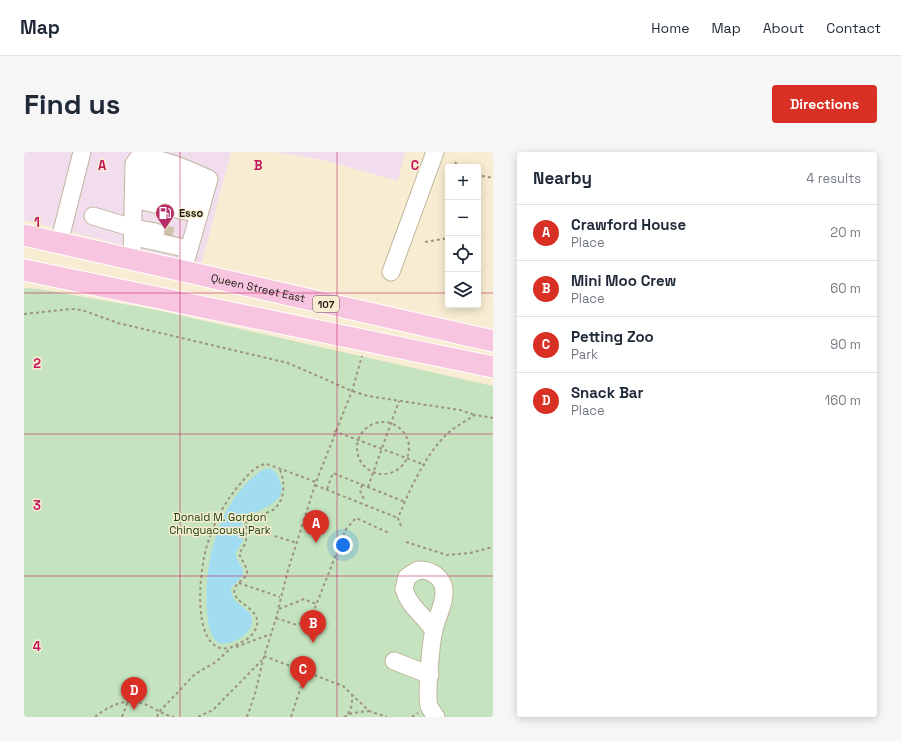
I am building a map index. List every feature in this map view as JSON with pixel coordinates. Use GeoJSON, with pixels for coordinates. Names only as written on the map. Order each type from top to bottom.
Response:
{"type":"FeatureCollection","features":[{"type":"Feature","properties":{"kind":"main road","name":"Queen Street East"},"geometry":{"type":"LineString","coordinates":[[24,235],[493,341]]}},
{"type":"Feature","properties":{"kind":"main road"},"geometry":{"type":"LineString","coordinates":[[24,270],[493,368]]}},
{"type":"Feature","properties":{"kind":"street"},"geometry":{"type":"LineString","coordinates":[[59,243],[82,152]]}},
{"type":"Feature","properties":{"kind":"street"},"geometry":{"type":"LineString","coordinates":[[391,272],[435,152]]}},
{"type":"Feature","properties":{"kind":"street"},"geometry":{"type":"LineString","coordinates":[[132,260],[133,232],[164,206],[209,179],[172,165],[139,156],[134,164],[164,206],[191,244],[185,272]]}},
{"type":"Feature","properties":{"kind":"street"},"geometry":{"type":"LineString","coordinates":[[164,206],[172,165]]}},
{"type":"Feature","properties":{"kind":"street"},"geometry":{"type":"LineString","coordinates":[[93,216],[133,232],[191,244]]}},
{"type":"Feature","properties":{"kind":"street"},"geometry":{"type":"LineString","coordinates":[[133,232],[156,232]]}},
{"type":"Feature","properties":{"kind":"street"},"geometry":{"type":"LineString","coordinates":[[173,236],[191,244]]}},
{"type":"Feature","properties":{"kind":"street"},"geometry":{"type":"LineString","coordinates":[[434,631],[429,706],[436,717]]}},
{"type":"Feature","properties":{"kind":"street"},"geometry":{"type":"LineString","coordinates":[[394,661],[430,675]]}},
{"type":"Feature","properties":{"kind":"path"},"geometry":{"type":"LineString","coordinates":[[481,178],[483,176],[493,178]]}},
{"type":"Feature","properties":{"kind":"path"},"geometry":{"type":"LineString","coordinates":[[425,242],[445,239]]}},
{"type":"Feature","properties":{"kind":"path"},"geometry":{"type":"LineString","coordinates":[[24,314],[71,309],[82,310],[118,323],[288,363],[352,391],[386,400],[460,410],[475,415],[493,418]]}},
{"type":"Feature","properties":{"kind":"path"},"geometry":{"type":"LineString","coordinates":[[247,717],[279,609],[280,598],[315,485],[334,431],[352,391],[363,353]]}},
{"type":"Feature","properties":{"kind":"path"},"geometry":{"type":"LineString","coordinates":[[368,487],[399,401]]}},
{"type":"Feature","properties":{"kind":"path"},"geometry":{"type":"LineString","coordinates":[[401,526],[398,518],[405,502],[436,447],[448,433],[475,415]]}},
{"type":"Feature","properties":{"kind":"path"},"geometry":{"type":"LineString","coordinates":[[382,422],[391,424],[401,429],[408,437],[409,448],[407,458],[402,467],[394,472],[384,475],[373,473],[365,468],[358,460],[356,449],[358,439],[364,431],[373,424],[382,422]]}},
{"type":"Feature","properties":{"kind":"path"},"geometry":{"type":"LineString","coordinates":[[334,431],[425,465]]}},
{"type":"Feature","properties":{"kind":"path"},"geometry":{"type":"LineString","coordinates":[[271,634],[232,648],[223,649],[216,647],[209,642],[200,592],[206,549],[216,519],[233,492],[245,478],[260,466],[264,464],[275,466],[280,470],[316,482]]}},
{"type":"Feature","properties":{"kind":"path"},"geometry":{"type":"LineString","coordinates":[[157,717],[159,712],[195,674],[216,662],[255,631],[257,624],[251,608],[236,598],[234,593],[235,587],[247,574],[239,554],[246,542],[246,527],[248,519],[270,512],[281,501],[284,483],[280,470]]}},
{"type":"Feature","properties":{"kind":"path"},"geometry":{"type":"LineString","coordinates":[[327,489],[333,473],[405,502]]}},
{"type":"Feature","properties":{"kind":"path"},"geometry":{"type":"LineString","coordinates":[[315,485],[398,518]]}},
{"type":"Feature","properties":{"kind":"path"},"geometry":{"type":"LineString","coordinates":[[362,485],[360,491],[364,500]]}},
{"type":"Feature","properties":{"kind":"path"},"geometry":{"type":"LineString","coordinates":[[276,618],[297,625],[311,618],[346,529],[353,520],[356,518],[390,533]]}},
{"type":"Feature","properties":{"kind":"path"},"geometry":{"type":"LineString","coordinates":[[246,527],[297,543]]}},
{"type":"Feature","properties":{"kind":"path"},"geometry":{"type":"LineString","coordinates":[[406,542],[447,555],[470,553],[493,547]]}},
{"type":"Feature","properties":{"kind":"path"},"geometry":{"type":"LineString","coordinates":[[239,583],[280,598]]}},
{"type":"Feature","properties":{"kind":"path"},"geometry":{"type":"LineString","coordinates":[[279,609],[304,599],[316,604]]}},
{"type":"Feature","properties":{"kind":"path"},"geometry":{"type":"LineString","coordinates":[[264,656],[343,686],[369,711],[387,717]]}},
{"type":"Feature","properties":{"kind":"path"},"geometry":{"type":"LineString","coordinates":[[198,717],[213,710],[263,660]]}},
{"type":"Feature","properties":{"kind":"path"},"geometry":{"type":"LineString","coordinates":[[291,717],[306,671]]}},
{"type":"Feature","properties":{"kind":"path"},"geometry":{"type":"LineString","coordinates":[[348,715],[352,705],[352,695]]}},
{"type":"Feature","properties":{"kind":"path"},"geometry":{"type":"LineString","coordinates":[[122,717],[128,701]]}},
{"type":"Feature","properties":{"kind":"path"},"geometry":{"type":"LineString","coordinates":[[95,717],[109,706],[128,701],[141,703],[159,712],[174,717]]}},
{"type":"Feature","properties":{"kind":"path"},"geometry":{"type":"LineString","coordinates":[[344,717],[369,711]]}},
{"type":"Feature","properties":{"kind":"path"},"geometry":{"type":"LineString","coordinates":[[159,712],[161,717]]}},
{"type":"Feature","properties":{"kind":"shaded area"},"geometry":{"type":"Polygon","coordinates":[[[24,152],[231,152],[201,265],[24,220],[24,152]]]}},
{"type":"Feature","properties":{"kind":"shaded area"},"geometry":{"type":"Polygon","coordinates":[[[273,152],[405,152],[398,181],[323,160],[273,152]]]}},
{"type":"Feature","properties":{"kind":"green space","name":"Donald M. Gordon Chinguacousy Park"},"geometry":{"type":"Polygon","coordinates":[[[24,288],[39,289],[157,310],[493,386],[493,717],[24,717],[24,288]]]}},
{"type":"Feature","properties":{"kind":"water"},"geometry":{"type":"Polygon","coordinates":[[[264,469],[271,469],[276,473],[281,486],[281,494],[270,505],[253,513],[241,523],[243,538],[242,543],[236,552],[236,557],[243,570],[243,575],[231,588],[235,600],[251,615],[251,627],[248,632],[237,640],[218,643],[211,633],[207,612],[206,593],[211,552],[225,514],[248,481],[264,469]]]}},
{"type":"Feature","properties":{"kind":"tunnel"},"geometry":{"type":"LineString","coordinates":[[156,232],[173,236]]}},
{"type":"Feature","properties":{"kind":"place","name":"Esso"},"geometry":{"type":"Point","coordinates":[165,230]}},
{"type":"Feature","properties":{"kind":"place","name":"Crawford House"},"geometry":{"type":"Point","coordinates":[316,543]}},
{"type":"Feature","properties":{"kind":"place","name":"Mini Moo Crew"},"geometry":{"type":"Point","coordinates":[313,643]}},
{"type":"Feature","properties":{"kind":"place","name":"Petting Zoo"},"geometry":{"type":"Point","coordinates":[303,689]}},
{"type":"Feature","properties":{"kind":"place","name":"Snack Bar"},"geometry":{"type":"Point","coordinates":[134,710]}}]}
